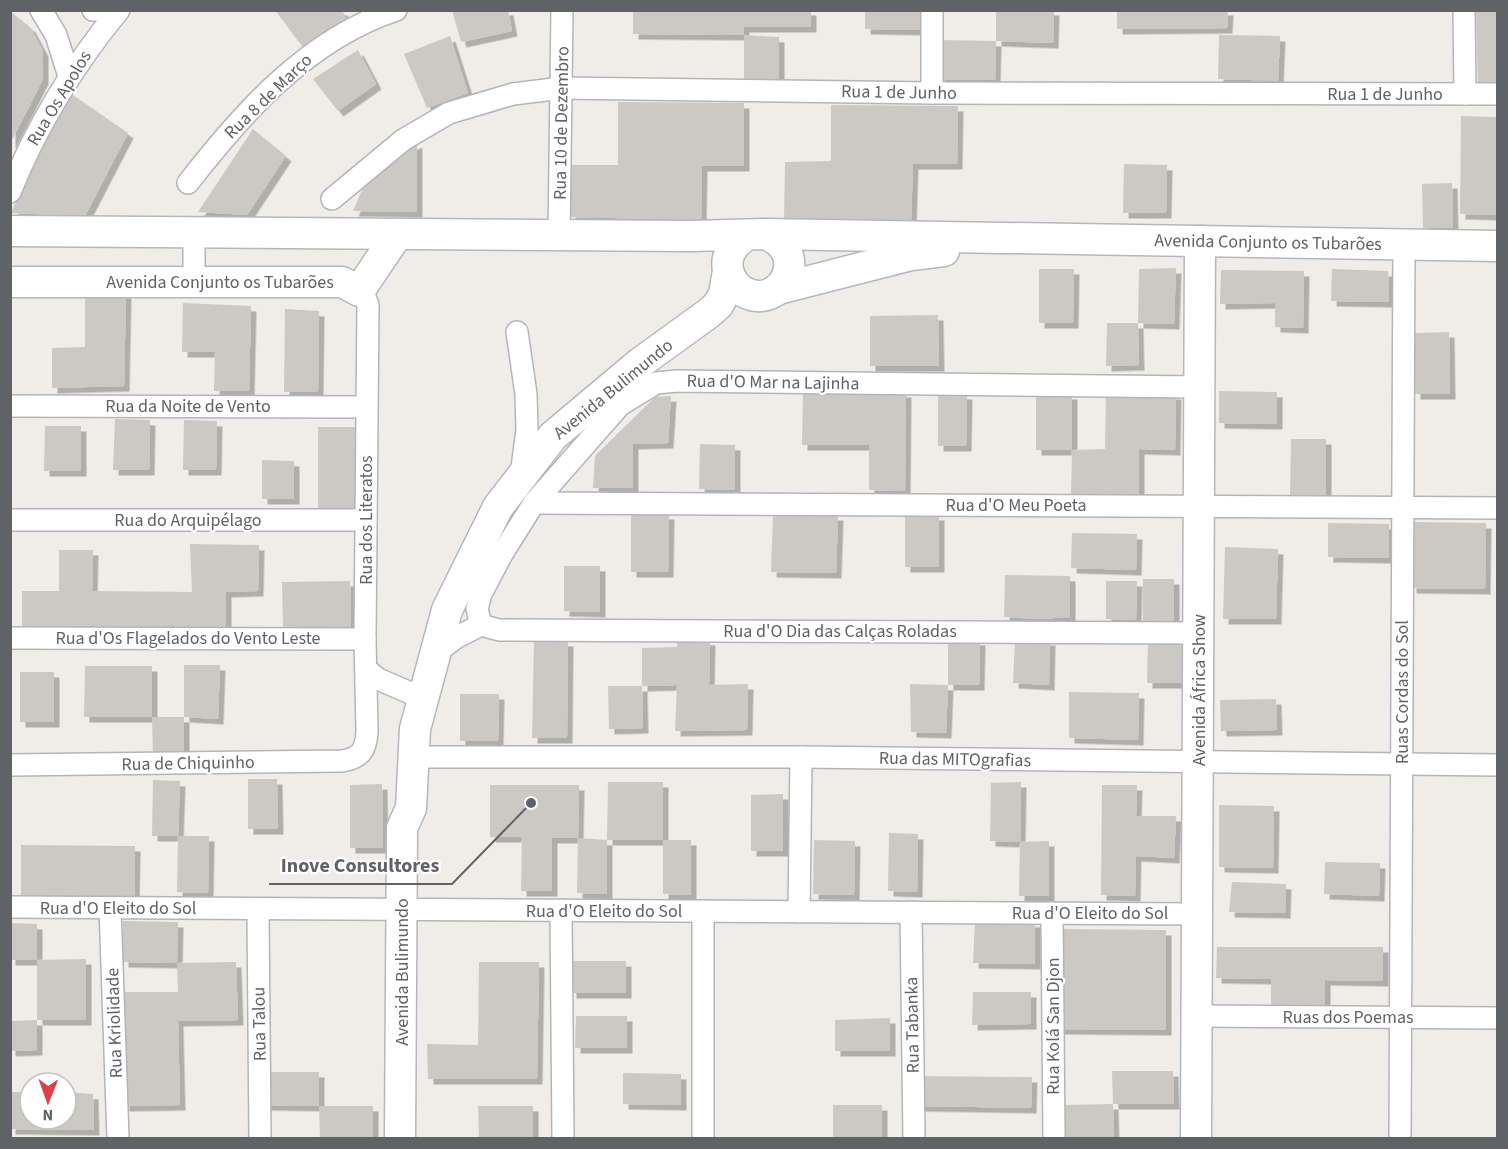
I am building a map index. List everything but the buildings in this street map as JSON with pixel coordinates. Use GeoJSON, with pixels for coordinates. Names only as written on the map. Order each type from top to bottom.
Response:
{"type":"FeatureCollection","features":[{"type":"Feature","properties":{"kind":"street"},"geometry":{"type":"LineString","coordinates":[[40,10],[46,16],[56,35],[69,76]]}},
{"type":"Feature","properties":{"kind":"street"},"geometry":{"type":"LineString","coordinates":[[93,10],[108,10]]}},
{"type":"Feature","properties":{"kind":"street","name":"Rua Os Apolos"},"geometry":{"type":"LineString","coordinates":[[10,192],[42,122],[69,76],[119,10]]}},
{"type":"Feature","properties":{"kind":"street","name":"Rua 8 de Março"},"geometry":{"type":"LineString","coordinates":[[188,183],[227,135],[314,51],[396,10]]}},
{"type":"Feature","properties":{"kind":"street","name":"Rua 10 de Dezembro"},"geometry":{"type":"LineString","coordinates":[[559,236],[562,10]]}},
{"type":"Feature","properties":{"kind":"street"},"geometry":{"type":"LineString","coordinates":[[932,10],[932,93]]}},
{"type":"Feature","properties":{"kind":"street"},"geometry":{"type":"LineString","coordinates":[[1464,10],[1465,94]]}},
{"type":"Feature","properties":{"kind":"street","name":"Rua 1 de Junho"},"geometry":{"type":"LineString","coordinates":[[332,199],[403,140],[449,114],[513,94],[562,88],[932,93],[1497,94]]}},
{"type":"Feature","properties":{"kind":"street"},"geometry":{"type":"LineString","coordinates":[[10,231],[1039,238]]}},
{"type":"Feature","properties":{"kind":"street"},"geometry":{"type":"LineString","coordinates":[[194,233],[194,282]]}},
{"type":"Feature","properties":{"kind":"street","name":"Avenida Conjunto os Tubarões"},"geometry":{"type":"LineString","coordinates":[[10,282],[342,282],[359,291],[397,235]]}},
{"type":"Feature","properties":{"kind":"street"},"geometry":{"type":"LineString","coordinates":[[692,236],[712,245],[727,266],[732,281],[748,294],[768,292],[785,281],[789,272],[788,252],[775,237],[755,235],[736,242],[730,250],[727,266],[724,294],[709,313]]}},
{"type":"Feature","properties":{"kind":"street"},"geometry":{"type":"LineString","coordinates":[[709,313],[768,292],[911,255],[1039,238]]}},
{"type":"Feature","properties":{"kind":"street","name":"Avenida Conjunto os Tubarões"},"geometry":{"type":"LineString","coordinates":[[1039,238],[1497,246]]}},
{"type":"Feature","properties":{"kind":"street","name":"Avenida África Show"},"geometry":{"type":"LineString","coordinates":[[1196,1138],[1200,241]]}},
{"type":"Feature","properties":{"kind":"street","name":"Ruas Cordas do Sol"},"geometry":{"type":"LineString","coordinates":[[1400,1138],[1404,245]]}},
{"type":"Feature","properties":{"kind":"street","name":"Rua dos Literatos"},"geometry":{"type":"LineString","coordinates":[[359,291],[365,297],[368,305],[366,743],[363,753]]}},
{"type":"Feature","properties":{"kind":"street","name":"Avenida Bulimundo"},"geometry":{"type":"LineString","coordinates":[[400,1138],[410,909],[418,827],[411,808],[415,729],[447,610],[498,507],[553,436],[640,363],[709,313]]}},
{"type":"Feature","properties":{"kind":"street"},"geometry":{"type":"LineString","coordinates":[[517,332],[526,394],[527,430],[521,475]]}},
{"type":"Feature","properties":{"kind":"street","name":"Rua d'O Mar na Lajinha"},"geometry":{"type":"LineString","coordinates":[[481,625],[477,609],[481,594],[502,554],[534,503],[620,405],[656,382],[1200,387]]}},
{"type":"Feature","properties":{"kind":"street","name":"Rua da Noite de Vento"},"geometry":{"type":"LineString","coordinates":[[10,406],[366,407]]}},
{"type":"Feature","properties":{"kind":"street","name":"Rua d'O Meu Poeta"},"geometry":{"type":"LineString","coordinates":[[534,503],[1497,508]]}},
{"type":"Feature","properties":{"kind":"street","name":"Rua do Arquipélago"},"geometry":{"type":"LineString","coordinates":[[10,520],[366,520]]}},
{"type":"Feature","properties":{"kind":"street"},"geometry":{"type":"LineString","coordinates":[[434,654],[457,637],[481,625]]}},
{"type":"Feature","properties":{"kind":"street","name":"Rua d'O Dia das Calças Roladas"},"geometry":{"type":"LineString","coordinates":[[481,625],[510,630],[1200,633]]}},
{"type":"Feature","properties":{"kind":"street","name":"Rua d'Os Flagelados do Vento Leste"},"geometry":{"type":"LineString","coordinates":[[10,638],[365,639]]}},
{"type":"Feature","properties":{"kind":"street"},"geometry":{"type":"LineString","coordinates":[[366,669],[378,680],[422,698]]}},
{"type":"Feature","properties":{"kind":"street","name":"Rua de Chiquinho"},"geometry":{"type":"LineString","coordinates":[[10,765],[342,761],[353,759],[363,753]]}},
{"type":"Feature","properties":{"kind":"street","name":"Rua das MITOgrafias"},"geometry":{"type":"LineString","coordinates":[[413,757],[801,757],[1497,765]]}},
{"type":"Feature","properties":{"kind":"street"},"geometry":{"type":"LineString","coordinates":[[799,912],[801,757]]}},
{"type":"Feature","properties":{"kind":"street","name":"Rua d'O Eleito do Sol"},"geometry":{"type":"LineString","coordinates":[[10,907],[1198,914]]}},
{"type":"Feature","properties":{"kind":"street","name":"Rua Kriolidade"},"geometry":{"type":"LineString","coordinates":[[110,908],[118,1138]]}},
{"type":"Feature","properties":{"kind":"street","name":"Rua Talou"},"geometry":{"type":"LineString","coordinates":[[258,909],[260,1138]]}},
{"type":"Feature","properties":{"kind":"street","name":"Avenida Bulimundo"},"geometry":{"type":"LineString","coordinates":[[410,909],[417,1138]]}},
{"type":"Feature","properties":{"kind":"street"},"geometry":{"type":"LineString","coordinates":[[561,910],[563,1138]]}},
{"type":"Feature","properties":{"kind":"street"},"geometry":{"type":"LineString","coordinates":[[703,911],[703,1138]]}},
{"type":"Feature","properties":{"kind":"street","name":"Rua Tabanka"},"geometry":{"type":"LineString","coordinates":[[911,912],[914,1138]]}},
{"type":"Feature","properties":{"kind":"street","name":"Rua Kolá San Djon"},"geometry":{"type":"LineString","coordinates":[[1052,913],[1054,1138]]}},
{"type":"Feature","properties":{"kind":"street","name":"Ruas dos Poemas"},"geometry":{"type":"LineString","coordinates":[[1198,1016],[1497,1018]]}},
{"type":"Feature","properties":{"kind":"place","name":"Inove Consultores"},"geometry":{"type":"Point","coordinates":[531,803]}}]}
